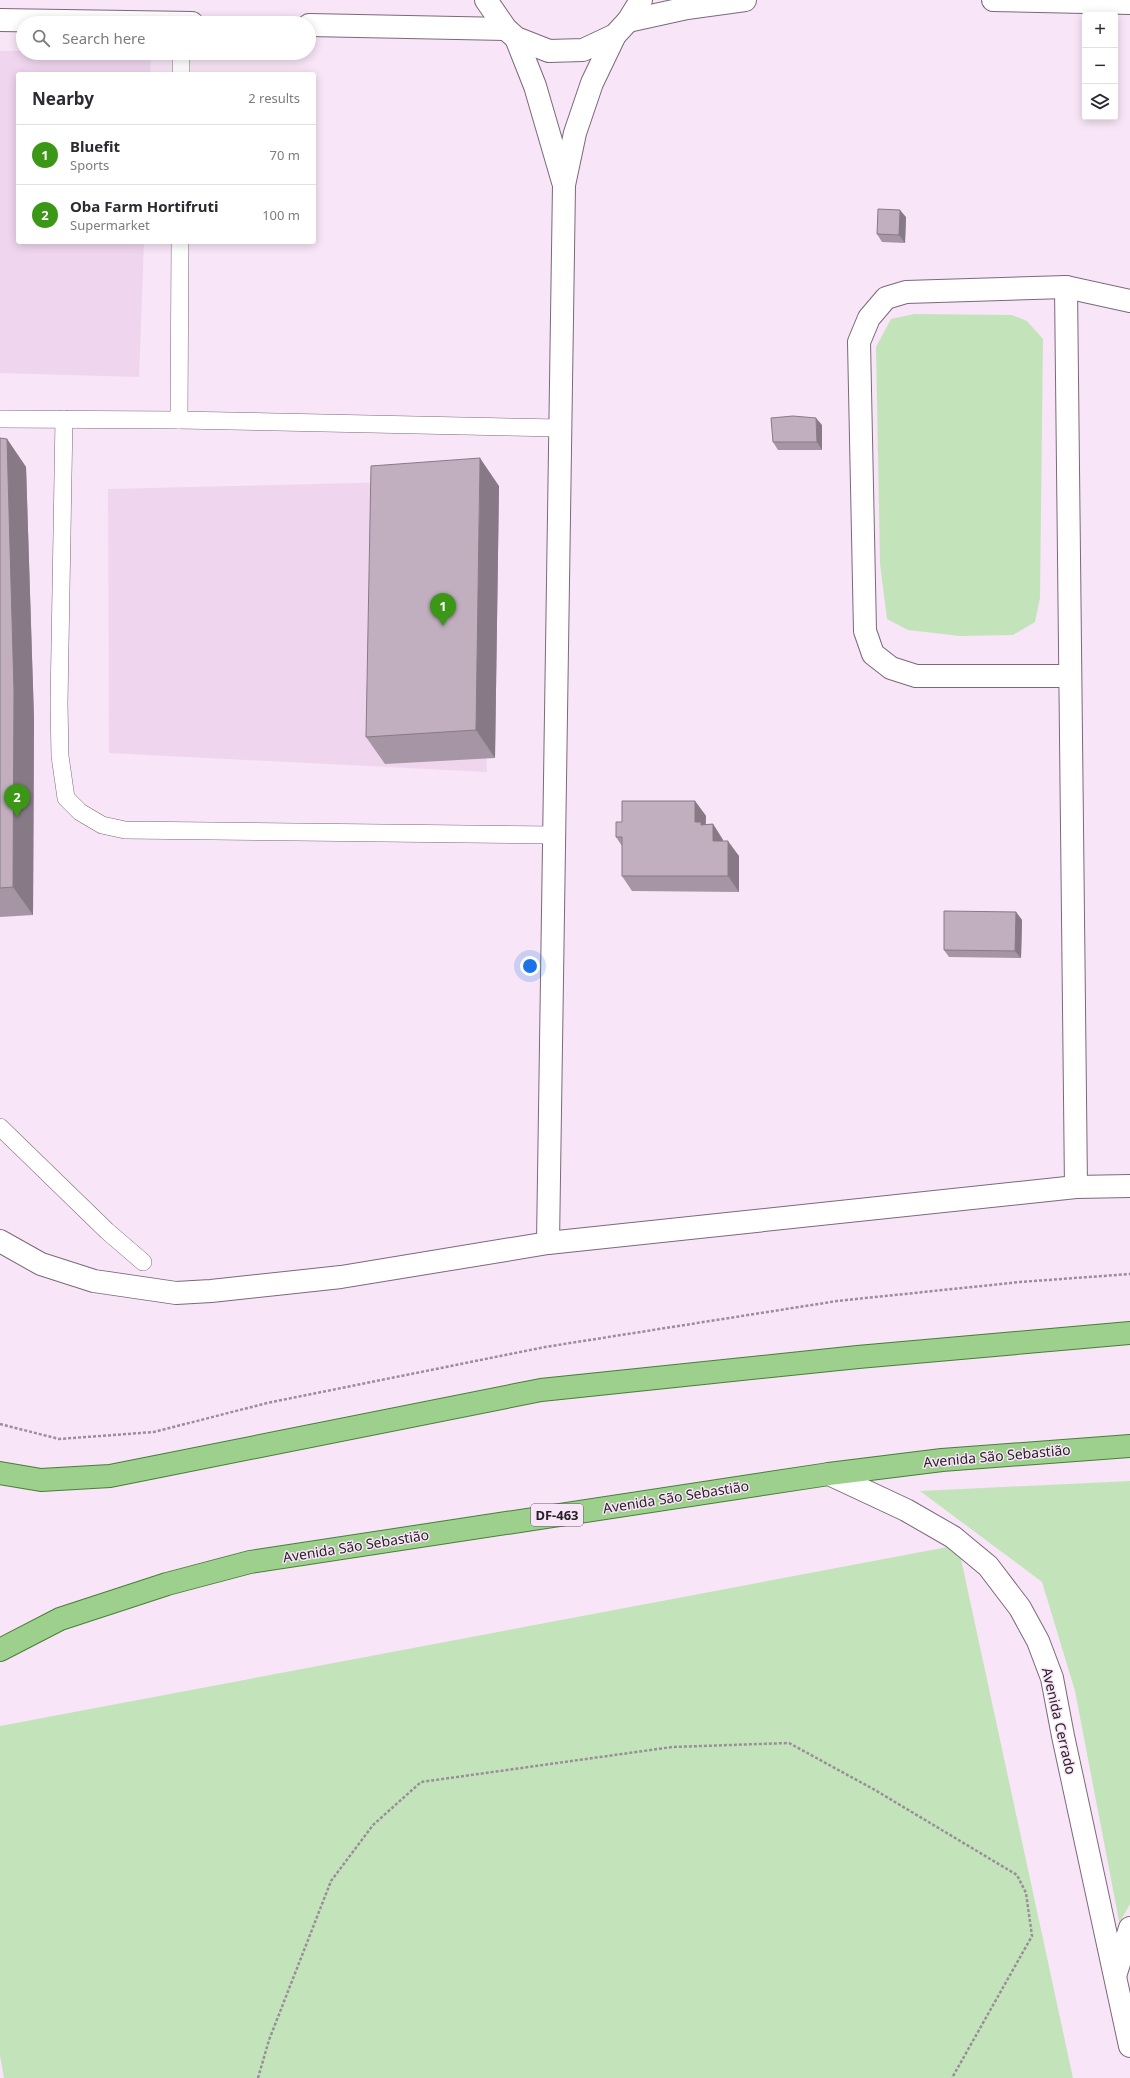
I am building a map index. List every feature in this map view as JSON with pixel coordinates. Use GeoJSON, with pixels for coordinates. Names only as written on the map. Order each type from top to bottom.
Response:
{"type":"FeatureCollection","features":[{"type":"Feature","properties":{"kind":"main road"},"geometry":{"type":"LineString","coordinates":[[0,1473],[41,1480],[110,1476],[541,1390],[858,1357],[1130,1333]]}},
{"type":"Feature","properties":{"kind":"main road","name":"Avenida São Sebastião"},"geometry":{"type":"LineString","coordinates":[[0,1650],[60,1619],[167,1584],[250,1562],[829,1474],[942,1460],[1130,1446]]}},
{"type":"Feature","properties":{"kind":"street"},"geometry":{"type":"LineString","coordinates":[[486,0],[511,34],[540,100],[564,185]]}},
{"type":"Feature","properties":{"kind":"street"},"geometry":{"type":"LineString","coordinates":[[548,1243],[564,185],[575,133],[592,83],[622,28],[641,0]]}},
{"type":"Feature","properties":{"kind":"street"},"geometry":{"type":"LineString","coordinates":[[316,25],[511,34],[549,51],[583,50],[622,28],[687,8],[745,0]]}},
{"type":"Feature","properties":{"kind":"street"},"geometry":{"type":"LineString","coordinates":[[992,0],[1130,3]]}},
{"type":"Feature","properties":{"kind":"street"},"geometry":{"type":"LineString","coordinates":[[0,20],[16,20]]}},
{"type":"Feature","properties":{"kind":"street"},"geometry":{"type":"LineString","coordinates":[[1069,676],[916,676],[891,668],[873,654],[864,631],[859,342],[869,318],[886,298],[906,292],[1066,287],[1130,301]]}},
{"type":"Feature","properties":{"kind":"street"},"geometry":{"type":"LineString","coordinates":[[1066,287],[1069,676],[1076,1187]]}},
{"type":"Feature","properties":{"kind":"street"},"geometry":{"type":"LineString","coordinates":[[0,1241],[42,1264],[94,1281],[176,1293],[240,1289],[341,1276],[548,1243],[1076,1187],[1130,1186]]}},
{"type":"Feature","properties":{"kind":"street","name":"Avenida Cerrado"},"geometry":{"type":"LineString","coordinates":[[829,1474],[906,1510],[953,1537],[988,1566],[1020,1608],[1038,1641],[1052,1678],[1063,1736],[1130,2046]]}},
{"type":"Feature","properties":{"kind":"street"},"geometry":{"type":"LineString","coordinates":[[1115,1978],[1130,1928]]}},
{"type":"Feature","properties":{"kind":"lane"},"geometry":{"type":"LineString","coordinates":[[181,60],[181,72]]}},
{"type":"Feature","properties":{"kind":"lane"},"geometry":{"type":"LineString","coordinates":[[179,420],[180,244]]}},
{"type":"Feature","properties":{"kind":"lane"},"geometry":{"type":"LineString","coordinates":[[0,419],[179,420],[560,428]]}},
{"type":"Feature","properties":{"kind":"lane"},"geometry":{"type":"LineString","coordinates":[[64,419],[59,703],[60,756],[66,798],[80,812],[102,825],[125,830],[554,835]]}},
{"type":"Feature","properties":{"kind":"lane"},"geometry":{"type":"LineString","coordinates":[[0,1127],[107,1231],[143,1262]]}},
{"type":"Feature","properties":{"kind":"path"},"geometry":{"type":"LineString","coordinates":[[0,1424],[59,1440],[154,1432],[267,1403],[545,1348],[837,1302],[1020,1282],[1130,1274]]}},
{"type":"Feature","properties":{"kind":"path"},"geometry":{"type":"LineString","coordinates":[[258,2078],[269,2040],[331,1881],[373,1825],[421,1782],[672,1747],[789,1743],[874,1790],[1017,1875],[1026,1893],[1032,1936],[952,2078]]}},
{"type":"Feature","properties":{"kind":"shaded area"},"geometry":{"type":"Polygon","coordinates":[[[0,51],[16,51],[16,60],[151,60],[150,72],[16,72],[16,244],[144,244],[139,377],[0,373],[0,51]]]}},
{"type":"Feature","properties":{"kind":"shaded area"},"geometry":{"type":"Polygon","coordinates":[[[480,480],[487,772],[109,753],[108,489],[480,480]]]}},
{"type":"Feature","properties":{"kind":"green space"},"geometry":{"type":"Polygon","coordinates":[[[914,314],[1012,315],[1027,321],[1043,339],[1040,598],[1035,622],[1013,635],[960,636],[908,630],[887,619],[880,564],[876,347],[891,319],[914,314]]]}},
{"type":"Feature","properties":{"kind":"green space"},"geometry":{"type":"Polygon","coordinates":[[[1130,1481],[1130,1904],[1122,1918],[1120,1926],[1075,1691],[1042,1582],[920,1491],[1130,1481]]]}},
{"type":"Feature","properties":{"kind":"green space"},"geometry":{"type":"Polygon","coordinates":[[[958,1545],[1073,2078],[4,2078],[0,2056],[0,1726],[958,1545]]]}},
{"type":"Feature","properties":{"kind":"building"},"geometry":{"type":"Polygon","coordinates":[[[878,209],[900,210],[899,235],[877,234],[878,209]]]}},
{"type":"Feature","properties":{"kind":"building"},"geometry":{"type":"Polygon","coordinates":[[[793,416],[816,418],[817,442],[773,442],[771,418],[793,416]]]}},
{"type":"Feature","properties":{"kind":"building"},"geometry":{"type":"Polygon","coordinates":[[[0,438],[7,439],[14,691],[13,887],[0,888],[0,438]]]}},
{"type":"Feature","properties":{"kind":"building"},"geometry":{"type":"Polygon","coordinates":[[[480,458],[476,730],[366,737],[371,466],[480,458]]]}},
{"type":"Feature","properties":{"kind":"building"},"geometry":{"type":"Polygon","coordinates":[[[622,801],[695,801],[695,822],[701,822],[701,825],[713,824],[713,841],[728,841],[728,876],[622,876],[622,837],[616,837],[616,822],[622,822],[622,801]]]}},
{"type":"Feature","properties":{"kind":"building"},"geometry":{"type":"Polygon","coordinates":[[[944,911],[1016,912],[1015,951],[944,950],[944,911]]]}},
{"type":"Feature","properties":{"kind":"place","name":"Bluefit"},"geometry":{"type":"Point","coordinates":[443,626]}},
{"type":"Feature","properties":{"kind":"place","name":"Oba Farm Hortifruti"},"geometry":{"type":"Point","coordinates":[17,817]}}]}
